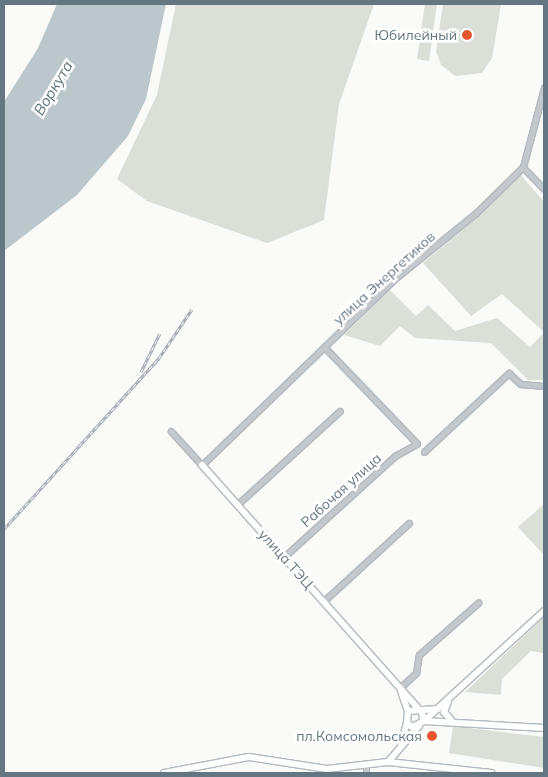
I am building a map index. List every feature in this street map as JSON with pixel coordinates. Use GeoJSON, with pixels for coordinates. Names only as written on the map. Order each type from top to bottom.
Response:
{"type":"FeatureCollection","features":[{"type":"Feature","properties":{"kind":"street"},"geometry":{"type":"LineString","coordinates":[[544,88],[523,167],[544,189]]}},
{"type":"Feature","properties":{"kind":"street","name":"улица Энергетиков"},"geometry":{"type":"LineString","coordinates":[[202,465],[398,277],[476,213],[523,167]]}},
{"type":"Feature","properties":{"kind":"street","name":"Рабочая улица"},"geometry":{"type":"LineString","coordinates":[[284,557],[395,456],[417,444],[325,348]]}},
{"type":"Feature","properties":{"kind":"street"},"geometry":{"type":"LineString","coordinates":[[424,452],[509,373],[521,384],[544,386]]}},
{"type":"Feature","properties":{"kind":"street"},"geometry":{"type":"LineString","coordinates":[[238,505],[340,411]]}},
{"type":"Feature","properties":{"kind":"street","name":"улица ТЭЦ"},"geometry":{"type":"LineString","coordinates":[[171,431],[420,709]]}},
{"type":"Feature","properties":{"kind":"street"},"geometry":{"type":"LineString","coordinates":[[324,601],[409,523]]}},
{"type":"Feature","properties":{"kind":"street"},"geometry":{"type":"LineString","coordinates":[[401,747],[408,711],[400,688],[416,673],[419,656],[478,603]]}},
{"type":"Feature","properties":{"kind":"street"},"geometry":{"type":"LineString","coordinates":[[164,773],[249,757],[326,769],[366,771],[388,762],[422,724],[544,611]]}},
{"type":"Feature","properties":{"kind":"street"},"geometry":{"type":"LineString","coordinates":[[448,701],[444,712],[451,720]]}},
{"type":"Feature","properties":{"kind":"street"},"geometry":{"type":"LineString","coordinates":[[420,709],[422,724]]}},
{"type":"Feature","properties":{"kind":"street"},"geometry":{"type":"LineString","coordinates":[[408,711],[439,709]]}},
{"type":"Feature","properties":{"kind":"street"},"geometry":{"type":"LineString","coordinates":[[407,722],[422,724],[451,720],[544,728]]}},
{"type":"Feature","properties":{"kind":"street"},"geometry":{"type":"LineString","coordinates":[[388,762],[490,773]]}},
{"type":"Feature","properties":{"kind":"shaded area"},"geometry":{"type":"Polygon","coordinates":[[[176,4],[374,4],[339,104],[324,220],[267,243],[147,201],[117,179],[157,95],[176,4]]]}},
{"type":"Feature","properties":{"kind":"shaded area"},"geometry":{"type":"Polygon","coordinates":[[[425,4],[437,4],[429,61],[417,59],[425,4]]]}},
{"type":"Feature","properties":{"kind":"shaded area","name":"Юбилейный"},"geometry":{"type":"Polygon","coordinates":[[[443,4],[501,4],[492,58],[482,73],[455,76],[441,65],[436,51],[443,4]]]}},
{"type":"Feature","properties":{"kind":"shaded area"},"geometry":{"type":"Polygon","coordinates":[[[519,173],[544,202],[544,332],[502,294],[471,316],[423,263],[481,215],[519,173]]]}},
{"type":"Feature","properties":{"kind":"shaded area"},"geometry":{"type":"Polygon","coordinates":[[[390,290],[416,316],[428,305],[455,331],[497,318],[530,347],[544,333],[544,380],[528,380],[491,343],[415,338],[400,326],[380,346],[344,335],[390,290]]]}},
{"type":"Feature","properties":{"kind":"shaded area"},"geometry":{"type":"Polygon","coordinates":[[[544,504],[544,555],[518,527],[544,504]]]}},
{"type":"Feature","properties":{"kind":"shaded area"},"geometry":{"type":"Polygon","coordinates":[[[544,617],[544,653],[531,651],[502,679],[501,695],[465,692],[544,617]]]}},
{"type":"Feature","properties":{"kind":"shaded area"},"geometry":{"type":"Polygon","coordinates":[[[453,726],[544,737],[544,768],[449,753],[453,726]]]}},
{"type":"Feature","properties":{"kind":"water","name":"Воркута"},"geometry":{"type":"Polygon","coordinates":[[[57,4],[166,4],[146,99],[128,136],[77,195],[4,251],[4,102],[38,48],[57,4]]]}},
{"type":"Feature","properties":{"kind":"railway"},"geometry":{"type":"LineString","coordinates":[[4,529],[159,358],[192,309]]}},
{"type":"Feature","properties":{"kind":"railway"},"geometry":{"type":"LineString","coordinates":[[141,372],[160,333]]}},
{"type":"Feature","properties":{"kind":"place","name":"Юбилейный"},"geometry":{"type":"Point","coordinates":[467,35]}},
{"type":"Feature","properties":{"kind":"place","name":"пл.Комсомольская"},"geometry":{"type":"Point","coordinates":[432,736]}}]}
